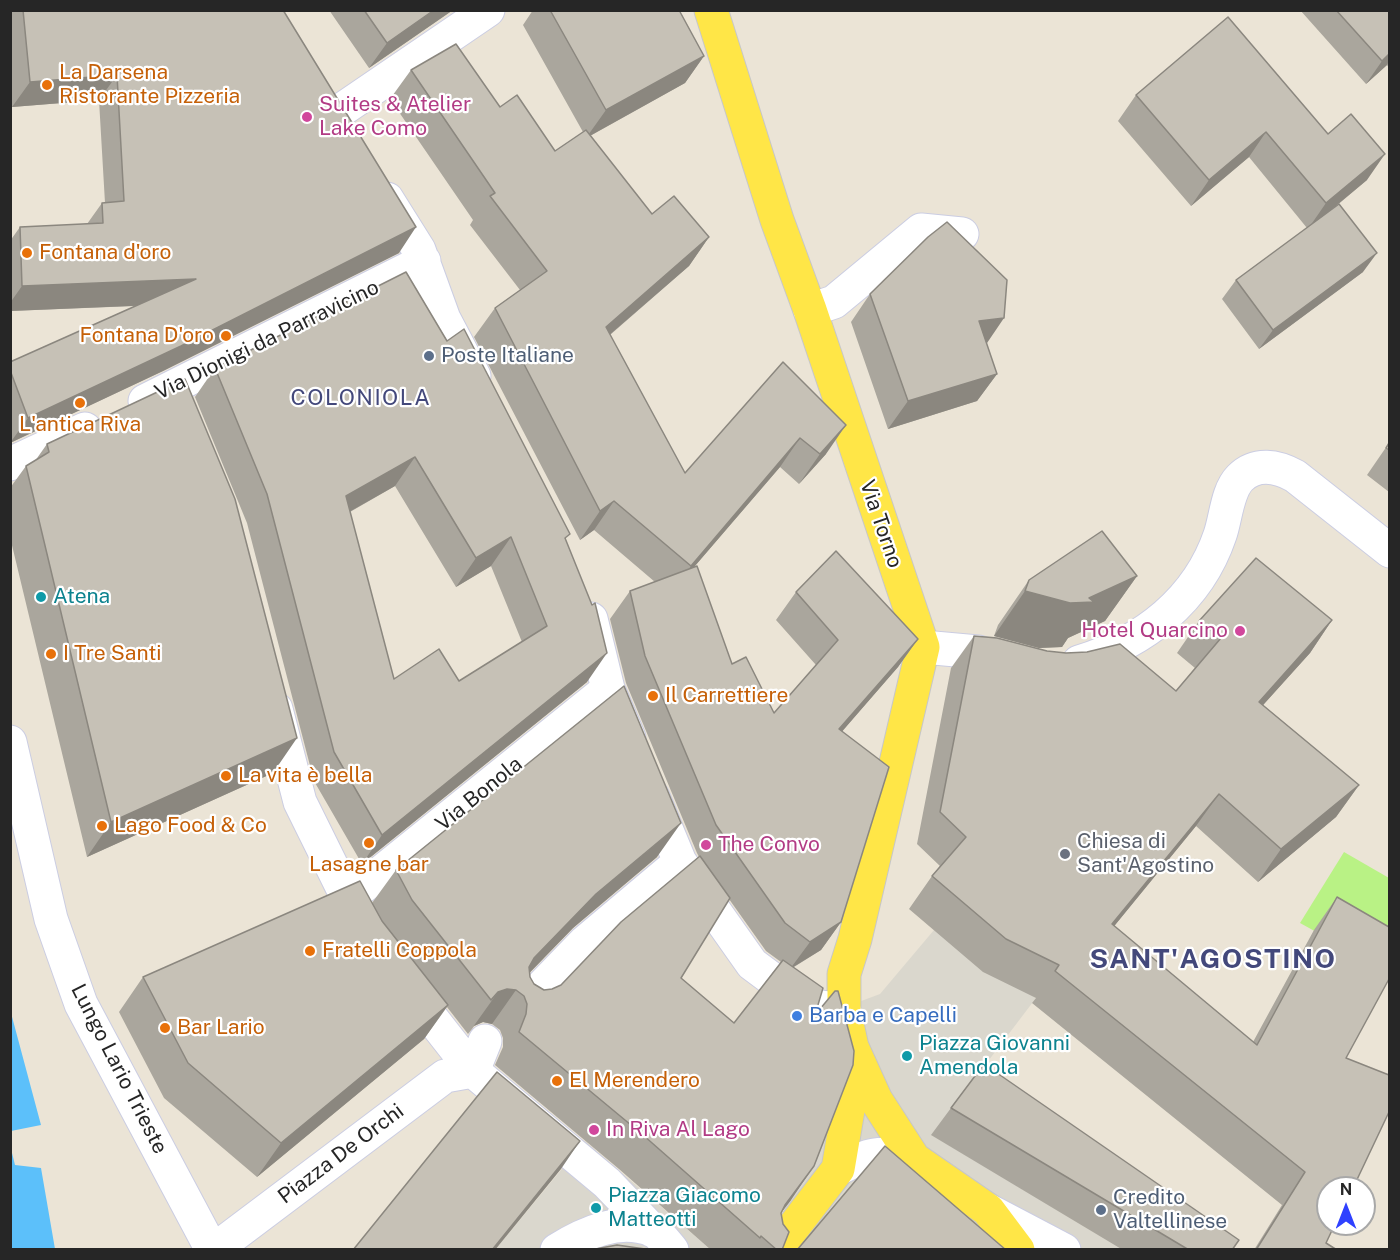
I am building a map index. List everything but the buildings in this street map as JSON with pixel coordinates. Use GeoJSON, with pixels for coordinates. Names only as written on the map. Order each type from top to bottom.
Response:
{"type":"FeatureCollection","features":[{"type":"Feature","properties":{"kind":"main road","name":"Via Torno"},"geometry":{"type":"LineString","coordinates":[[711,10],[777,220],[810,310],[924,647]]}},
{"type":"Feature","properties":{"kind":"main road"},"geometry":{"type":"LineString","coordinates":[[924,647],[858,928],[844,974],[844,1010],[852,1047],[876,1100],[914,1159],[988,1210],[1018,1250]]}},
{"type":"Feature","properties":{"kind":"main road"},"geometry":{"type":"LineString","coordinates":[[776,1250],[838,1169],[848,1110],[852,1047]]}},
{"type":"Feature","properties":{"kind":"street"},"geometry":{"type":"LineString","coordinates":[[334,115],[488,10]]}},
{"type":"Feature","properties":{"kind":"street"},"geometry":{"type":"LineString","coordinates":[[317,87],[352,144]]}},
{"type":"Feature","properties":{"kind":"street"},"geometry":{"type":"LineString","coordinates":[[370,173],[424,261],[444,319],[488,404]]}},
{"type":"Feature","properties":{"kind":"street"},"geometry":{"type":"LineString","coordinates":[[810,310],[834,302],[921,230],[962,234]]}},
{"type":"Feature","properties":{"kind":"street","name":"Via Dionigi da Parravicino"},"geometry":{"type":"LineString","coordinates":[[10,464],[112,416],[175,399],[424,261]]}},
{"type":"Feature","properties":{"kind":"street"},"geometry":{"type":"LineString","coordinates":[[924,647],[978,652],[1016,663],[1041,666],[1076,663],[1100,656],[1151,629],[1172,612],[1195,586],[1214,552],[1231,495],[1238,480],[1251,470],[1273,467],[1287,472],[1389,551]]}},
{"type":"Feature","properties":{"kind":"street"},"geometry":{"type":"LineString","coordinates":[[584,589],[608,689],[680,862],[752,964],[807,1005],[844,1010]]}},
{"type":"Feature","properties":{"kind":"street"},"geometry":{"type":"LineString","coordinates":[[267,677],[300,802],[373,944],[473,1071],[607,1183],[663,1240]]}},
{"type":"Feature","properties":{"kind":"street","name":"Via Bonola"},"geometry":{"type":"LineString","coordinates":[[349,898],[608,689]]}},
{"type":"Feature","properties":{"kind":"street","name":"Lungo Lario Trieste"},"geometry":{"type":"LineString","coordinates":[[10,742],[51,919],[81,1004],[213,1250]]}},
{"type":"Feature","properties":{"kind":"street"},"geometry":{"type":"LineString","coordinates":[[524,1005],[585,942],[680,862]]}},
{"type":"Feature","properties":{"kind":"street"},"geometry":{"type":"LineString","coordinates":[[473,1071],[485,1041]]}},
{"type":"Feature","properties":{"kind":"street","name":"Piazza De Orchi"},"geometry":{"type":"LineString","coordinates":[[213,1250],[445,1076],[473,1071]]}},
{"type":"Feature","properties":{"kind":"street"},"geometry":{"type":"LineString","coordinates":[[838,1169],[864,1156],[894,1153],[914,1159]]}},
{"type":"Feature","properties":{"kind":"street"},"geometry":{"type":"LineString","coordinates":[[988,1210],[1064,1250]]}},
{"type":"Feature","properties":{"kind":"street"},"geometry":{"type":"LineString","coordinates":[[557,1250],[597,1229],[629,1226],[663,1240]]}},
{"type":"Feature","properties":{"kind":"green space"},"geometry":{"type":"Polygon","coordinates":[[[1344,852],[1389,878],[1389,972],[1300,923],[1344,852]]]}},
{"type":"Feature","properties":{"kind":"shaded area","name":"Piazza Giovanni Amendola"},"geometry":{"type":"Polygon","coordinates":[[[934,930],[1036,998],[932,1135],[1123,1249],[755,1250],[776,1225],[795,1189],[813,1019],[880,994],[934,930]]]}},
{"type":"Feature","properties":{"kind":"shaded area","name":"Piazza Giacomo Matteotti"},"geometry":{"type":"Polygon","coordinates":[[[585,1141],[710,1249],[495,1250],[585,1141]]]}},
{"type":"Feature","properties":{"kind":"water"},"geometry":{"type":"Polygon","coordinates":[[[11,1013],[41,1125],[10,1131],[11,1013]]]}},
{"type":"Feature","properties":{"kind":"water"},"geometry":{"type":"Polygon","coordinates":[[[10,1145],[15,1165],[41,1168],[55,1249],[11,1249],[10,1145]]]}},
{"type":"Feature","properties":{"kind":"place","name":"La Darsena Ristorante Pizzeria"},"geometry":{"type":"Point","coordinates":[47,85]}},
{"type":"Feature","properties":{"kind":"place","name":"Suites & Atelier Lake Como"},"geometry":{"type":"Point","coordinates":[307,117]}},
{"type":"Feature","properties":{"kind":"place","name":"Fontana d'oro"},"geometry":{"type":"Point","coordinates":[27,253]}},
{"type":"Feature","properties":{"kind":"place","name":"Fontana D'oro"},"geometry":{"type":"Point","coordinates":[226,336]}},
{"type":"Feature","properties":{"kind":"place","name":"Poste Italiane"},"geometry":{"type":"Point","coordinates":[429,356]}},
{"type":"Feature","properties":{"kind":"place","name":"L'antica Riva"},"geometry":{"type":"Point","coordinates":[80,403]}},
{"type":"Feature","properties":{"kind":"place","name":"Atena"},"geometry":{"type":"Point","coordinates":[41,597]}},
{"type":"Feature","properties":{"kind":"place","name":"Hotel Quarcino"},"geometry":{"type":"Point","coordinates":[1240,631]}},
{"type":"Feature","properties":{"kind":"place","name":"I Tre Santi"},"geometry":{"type":"Point","coordinates":[51,654]}},
{"type":"Feature","properties":{"kind":"place","name":"Il Carrettiere"},"geometry":{"type":"Point","coordinates":[653,696]}},
{"type":"Feature","properties":{"kind":"place","name":"La vita è bella"},"geometry":{"type":"Point","coordinates":[226,776]}},
{"type":"Feature","properties":{"kind":"place","name":"Lago Food & Co"},"geometry":{"type":"Point","coordinates":[102,826]}},
{"type":"Feature","properties":{"kind":"place","name":"Lasagne bar"},"geometry":{"type":"Point","coordinates":[369,843]}},
{"type":"Feature","properties":{"kind":"place","name":"The Convo"},"geometry":{"type":"Point","coordinates":[706,845]}},
{"type":"Feature","properties":{"kind":"place","name":"Chiesa di Sant'Agostino"},"geometry":{"type":"Point","coordinates":[1065,854]}},
{"type":"Feature","properties":{"kind":"place","name":"Fratelli Coppola"},"geometry":{"type":"Point","coordinates":[310,951]}},
{"type":"Feature","properties":{"kind":"place","name":"Barba e Capelli"},"geometry":{"type":"Point","coordinates":[797,1016]}},
{"type":"Feature","properties":{"kind":"place","name":"Bar Lario"},"geometry":{"type":"Point","coordinates":[165,1028]}},
{"type":"Feature","properties":{"kind":"place","name":"Piazza Giovanni Amendola"},"geometry":{"type":"Point","coordinates":[907,1056]}},
{"type":"Feature","properties":{"kind":"place","name":"El Merendero"},"geometry":{"type":"Point","coordinates":[557,1081]}},
{"type":"Feature","properties":{"kind":"place","name":"In Riva Al Lago"},"geometry":{"type":"Point","coordinates":[594,1130]}},
{"type":"Feature","properties":{"kind":"place","name":"Piazza Giacomo Matteotti"},"geometry":{"type":"Point","coordinates":[596,1208]}},
{"type":"Feature","properties":{"kind":"place","name":"Credito Valtellinese"},"geometry":{"type":"Point","coordinates":[1101,1210]}},
{"type":"Feature","properties":{"kind":"district","name":"COLONIOLA"},"geometry":{"type":"Point","coordinates":[361,398]}},
{"type":"Feature","properties":{"kind":"district","name":"SANT'AGOSTINO"},"geometry":{"type":"Point","coordinates":[1213,960]}}]}
